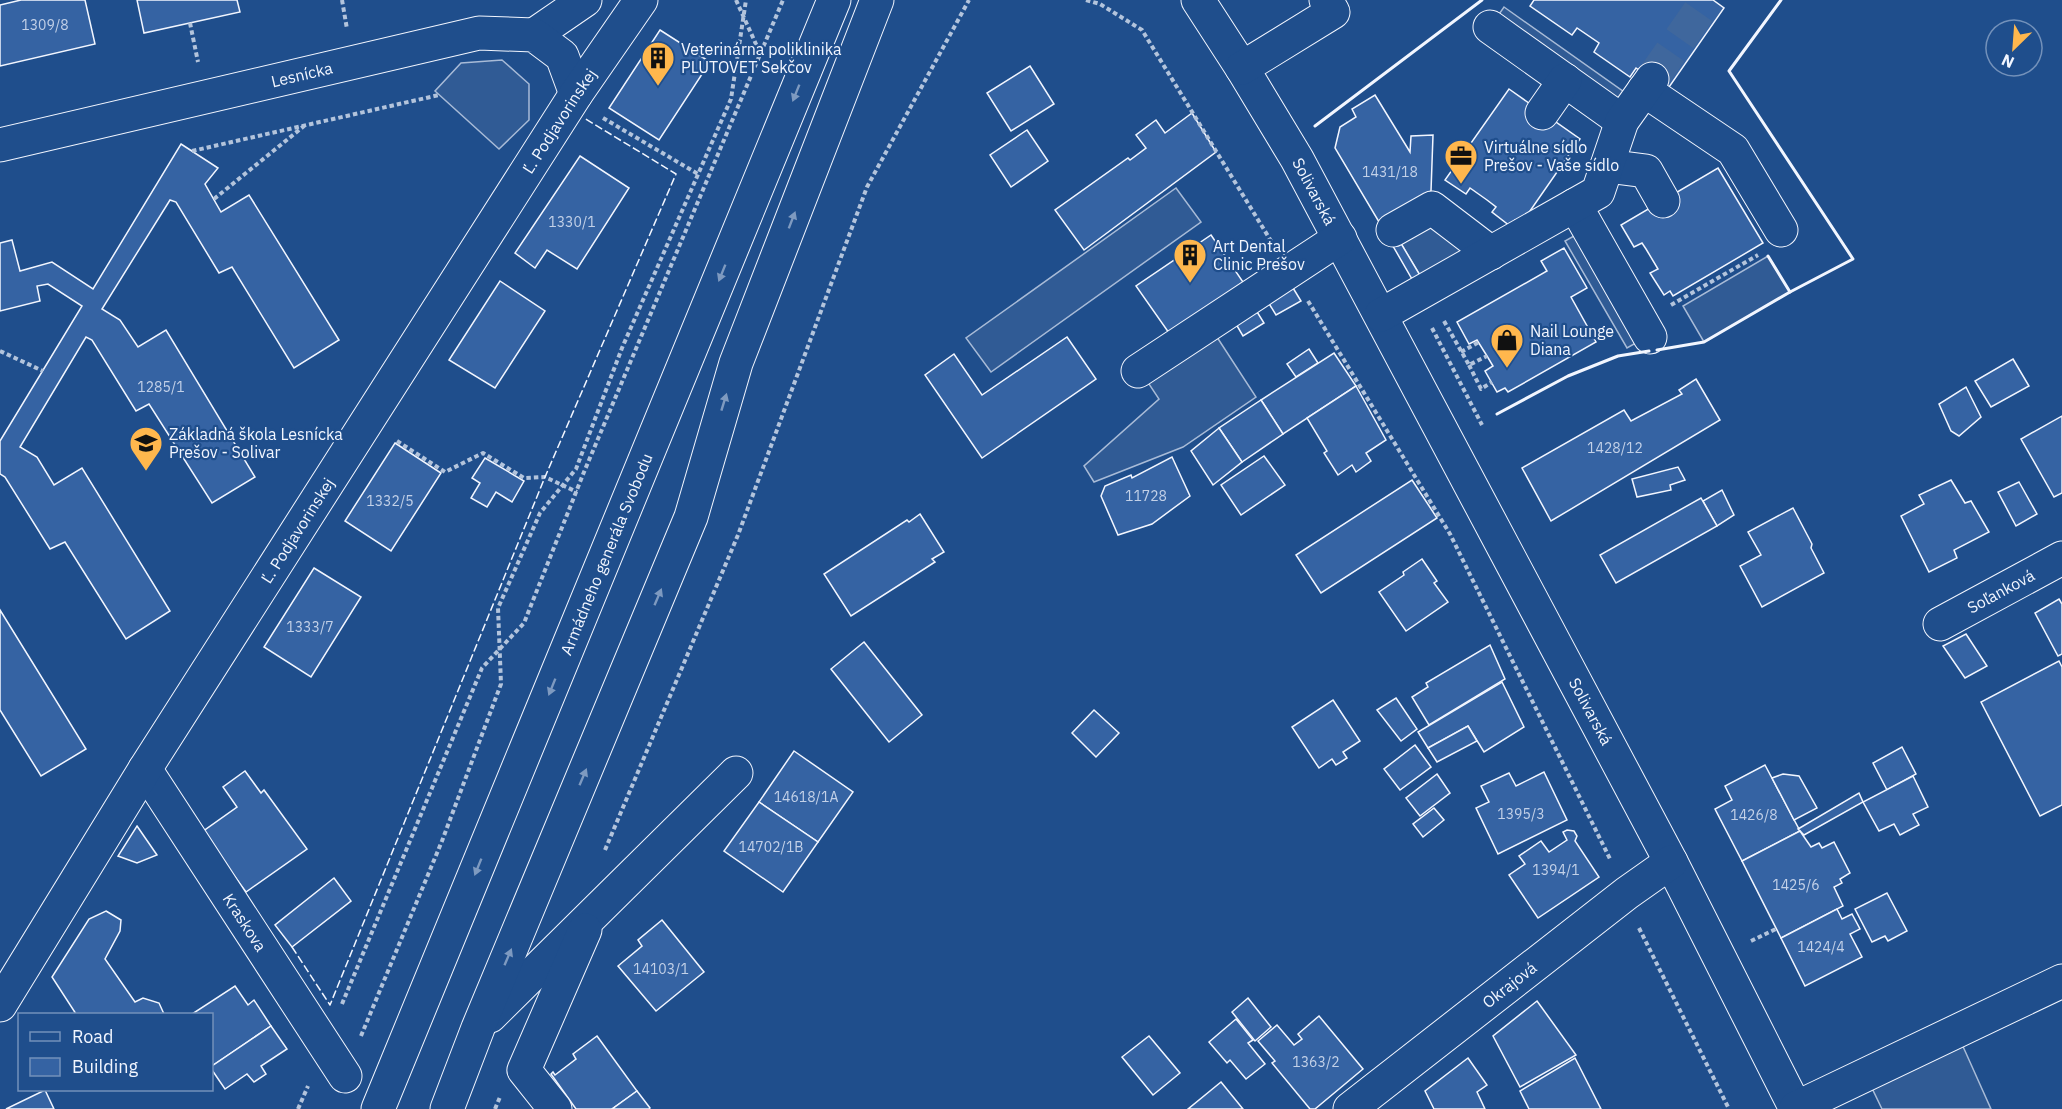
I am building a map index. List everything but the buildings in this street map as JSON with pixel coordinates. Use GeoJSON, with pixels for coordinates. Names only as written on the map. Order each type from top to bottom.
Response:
{"type":"FeatureCollection","features":[{"type":"Feature","properties":{"kind":"street"},"geometry":{"type":"LineString","coordinates":[[576,94],[562,56],[534,36],[585,0]]}},
{"type":"Feature","properties":{"kind":"street","name":"Ľ. Podjavorinskej"},"geometry":{"type":"LineString","coordinates":[[0,1005],[145,770],[576,94],[641,0]]}},
{"type":"Feature","properties":{"kind":"street","name":"Armádneho generála Svobodu"},"geometry":{"type":"LineString","coordinates":[[378,1109],[834,0]]}},
{"type":"Feature","properties":{"kind":"street","name":"Solivarská"},"geometry":{"type":"LineString","coordinates":[[1198,0],[1297,159],[1340,238],[1671,862],[1796,1109]]}},
{"type":"Feature","properties":{"kind":"street"},"geometry":{"type":"LineString","coordinates":[[1242,68],[1333,12],[1326,0]]}},
{"type":"Feature","properties":{"kind":"street"},"geometry":{"type":"LineString","coordinates":[[447,1109],[478,1028],[691,517],[736,363],[879,7]]}},
{"type":"Feature","properties":{"kind":"street"},"geometry":{"type":"LineString","coordinates":[[1490,27],[1622,120]]}},
{"type":"Feature","properties":{"kind":"street","name":"Lesnícka"},"geometry":{"type":"LineString","coordinates":[[0,145],[479,33],[534,36]]}},
{"type":"Feature","properties":{"kind":"street"},"geometry":{"type":"LineString","coordinates":[[1542,113],[1565,80]]}},
{"type":"Feature","properties":{"kind":"street"},"geometry":{"type":"LineString","coordinates":[[1381,315],[1598,192],[1622,120],[1648,84],[1733,150],[1773,241]]}},
{"type":"Feature","properties":{"kind":"street"},"geometry":{"type":"LineString","coordinates":[[1607,166],[1646,171],[1663,201]]}},
{"type":"Feature","properties":{"kind":"street"},"geometry":{"type":"LineString","coordinates":[[1575,205],[1658,323]]}},
{"type":"Feature","properties":{"kind":"street"},"geometry":{"type":"LineString","coordinates":[[1393,230],[1432,208],[1491,253]]}},
{"type":"Feature","properties":{"kind":"street"},"geometry":{"type":"LineString","coordinates":[[1138,371],[1340,238]]}},
{"type":"Feature","properties":{"kind":"street","name":"Soľanková"},"geometry":{"type":"LineString","coordinates":[[1940,624],[2062,558]]}},
{"type":"Feature","properties":{"kind":"street","name":"Kraskova"},"geometry":{"type":"LineString","coordinates":[[145,770],[345,1076]]}},
{"type":"Feature","properties":{"kind":"street"},"geometry":{"type":"LineString","coordinates":[[478,1028],[736,773]]}},
{"type":"Feature","properties":{"kind":"street","name":"Okrajová"},"geometry":{"type":"LineString","coordinates":[[1350,1109],[1627,893],[1671,862]]}},
{"type":"Feature","properties":{"kind":"street"},"geometry":{"type":"LineString","coordinates":[[555,1109],[524,1070],[592,914]]}},
{"type":"Feature","properties":{"kind":"street"},"geometry":{"type":"LineString","coordinates":[[1796,1109],[2062,981]]}},
{"type":"Feature","properties":{"kind":"path"},"geometry":{"type":"LineString","coordinates":[[342,0],[348,31]]}},
{"type":"Feature","properties":{"kind":"path"},"geometry":{"type":"LineString","coordinates":[[736,0],[760,53]]}},
{"type":"Feature","properties":{"kind":"path"},"geometry":{"type":"LineString","coordinates":[[345,1076],[442,841],[501,684],[498,608],[540,513],[576,468],[622,348],[731,99],[746,0]]}},
{"type":"Feature","properties":{"kind":"path"},"geometry":{"type":"LineString","coordinates":[[298,1109],[482,668],[524,623],[783,0]]}},
{"type":"Feature","properties":{"kind":"path"},"geometry":{"type":"LineString","coordinates":[[604,852],[738,535],[867,187],[969,0]]}},
{"type":"Feature","properties":{"kind":"path"},"geometry":{"type":"LineString","coordinates":[[1086,0],[1100,4],[1142,30],[1450,534],[1627,893],[1634,918],[1658,970],[1730,1109]]}},
{"type":"Feature","properties":{"kind":"path"},"geometry":{"type":"LineString","coordinates":[[190,23],[198,64]]}},
{"type":"Feature","properties":{"kind":"path"},"geometry":{"type":"LineString","coordinates":[[192,151],[439,95]]}},
{"type":"Feature","properties":{"kind":"path"},"geometry":{"type":"LineString","coordinates":[[214,199],[305,125]]}},
{"type":"Feature","properties":{"kind":"path"},"geometry":{"type":"LineString","coordinates":[[1658,323],[1773,241]]}},
{"type":"Feature","properties":{"kind":"path"},"geometry":{"type":"LineString","coordinates":[[1442,317],[1481,389],[1492,382]]}},
{"type":"Feature","properties":{"kind":"path"},"geometry":{"type":"LineString","coordinates":[[1461,352],[1479,342]]}},
{"type":"Feature","properties":{"kind":"path"},"geometry":{"type":"LineString","coordinates":[[0,351],[43,371]]}},
{"type":"Feature","properties":{"kind":"path"},"geometry":{"type":"LineString","coordinates":[[1469,365],[1487,356]]}},
{"type":"Feature","properties":{"kind":"path"},"geometry":{"type":"LineString","coordinates":[[394,440],[445,472],[483,453],[524,478],[545,477],[577,492]]}},
{"type":"Feature","properties":{"kind":"path"},"geometry":{"type":"LineString","coordinates":[[1748,943],[1776,929]]}},
{"type":"Feature","properties":{"kind":"path"},"geometry":{"type":"LineString","coordinates":[[495,1109],[504,1088]]}},
{"type":"Feature","properties":{"kind":"shaded area"},"geometry":{"type":"Polygon","coordinates":[[[1504,7],[1634,99],[1620,119],[1490,27],[1504,7]]]}},
{"type":"Feature","properties":{"kind":"shaded area"},"geometry":{"type":"Polygon","coordinates":[[[502,60],[529,84],[529,120],[499,149],[435,91],[461,63],[502,60]]]}},
{"type":"Feature","properties":{"kind":"shaded area"},"geometry":{"type":"Polygon","coordinates":[[[1176,188],[1201,222],[991,372],[966,338],[1176,188]]]}},
{"type":"Feature","properties":{"kind":"shaded area"},"geometry":{"type":"Polygon","coordinates":[[[1432,208],[1483,248],[1424,282],[1393,230],[1432,208]]]}},
{"type":"Feature","properties":{"kind":"shaded area"},"geometry":{"type":"Polygon","coordinates":[[[1588,228],[1650,335],[1627,348],[1565,241],[1588,228]]]}},
{"type":"Feature","properties":{"kind":"shaded area"},"geometry":{"type":"Polygon","coordinates":[[[1768,256],[1790,292],[1704,342],[1683,306],[1768,256]]]}},
{"type":"Feature","properties":{"kind":"shaded area"},"geometry":{"type":"Polygon","coordinates":[[[1213,331],[1256,397],[1183,447],[1094,482],[1084,466],[1159,399],[1145,378],[1213,331]]]}},
{"type":"Feature","properties":{"kind":"shaded area"},"geometry":{"type":"Polygon","coordinates":[[[1961,1042],[1991,1109],[1882,1109],[1870,1084],[1961,1042]]]}},
{"type":"Feature","properties":{"kind":"tunnel"},"geometry":{"type":"LineString","coordinates":[[1652,79],[1707,0]]}},
{"type":"Feature","properties":{"kind":"fence"},"geometry":{"type":"LineString","coordinates":[[292,947],[330,1005],[545,477],[676,174],[584,118]]}},
{"type":"Feature","properties":{"kind":"wall"},"geometry":{"type":"LineString","coordinates":[[1315,126],[1482,0]]}},
{"type":"Feature","properties":{"kind":"wall"},"geometry":{"type":"LineString","coordinates":[[1781,0],[1729,71],[1853,259],[1790,292]]}},
{"type":"Feature","properties":{"kind":"wall"},"geometry":{"type":"LineString","coordinates":[[1657,350],[1704,342],[1790,292],[1768,256]]}},
{"type":"Feature","properties":{"kind":"wall"},"geometry":{"type":"LineString","coordinates":[[1497,414],[1568,376],[1618,356],[1649,351]]}},
{"type":"Feature","properties":{"kind":"place","name":"Veterinárna poliklinika PLUTOVET Sekčov"},"geometry":{"type":"Point","coordinates":[658,87]}},
{"type":"Feature","properties":{"kind":"place","name":"Virtuálne sídlo Prešov - Vaše sídlo"},"geometry":{"type":"Point","coordinates":[1461,185]}},
{"type":"Feature","properties":{"kind":"place","name":"Art Dental Clinic Prešov"},"geometry":{"type":"Point","coordinates":[1190,284]}},
{"type":"Feature","properties":{"kind":"place","name":"Nail Lounge Diana"},"geometry":{"type":"Point","coordinates":[1507,369]}},
{"type":"Feature","properties":{"kind":"place","name":"Základná škola Lesnícka Prešov - Solivar"},"geometry":{"type":"Point","coordinates":[146,472]}}]}
